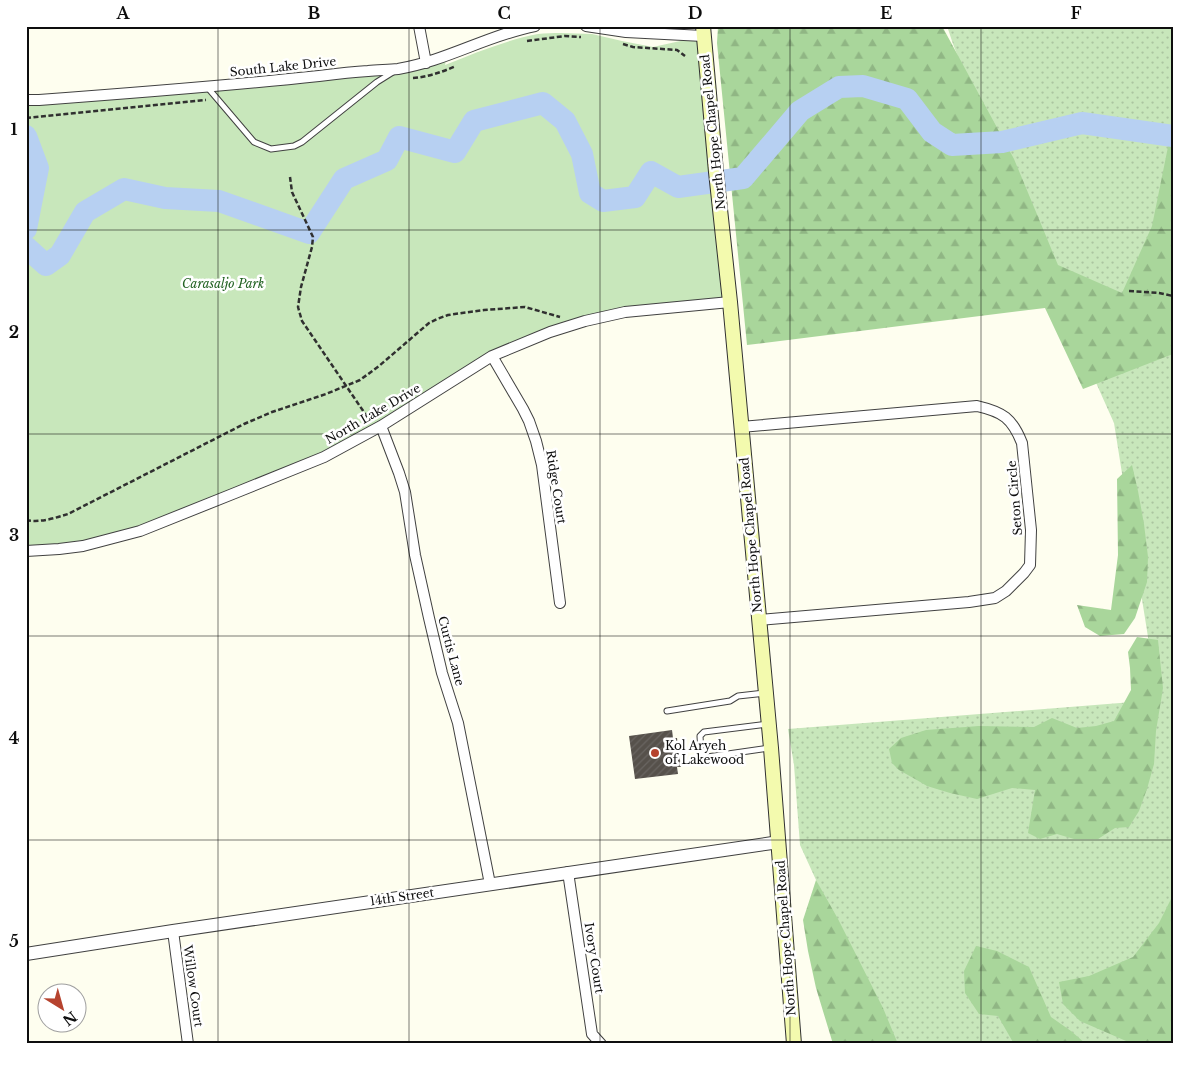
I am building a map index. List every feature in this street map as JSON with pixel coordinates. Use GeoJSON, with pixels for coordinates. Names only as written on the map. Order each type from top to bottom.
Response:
{"type":"FeatureCollection","features":[{"type":"Feature","properties":{"kind":"main road","name":"North Hope Chapel Road"},"geometry":{"type":"LineString","coordinates":[[703,31],[771,748],[794,1044]]}},
{"type":"Feature","properties":{"kind":"street"},"geometry":{"type":"LineString","coordinates":[[419,26],[426,63]]}},
{"type":"Feature","properties":{"kind":"street","name":"South Lake Drive"},"geometry":{"type":"LineString","coordinates":[[26,100],[208,87],[397,69],[426,63],[491,38],[518,29],[535,26]]}},
{"type":"Feature","properties":{"kind":"street"},"geometry":{"type":"LineString","coordinates":[[586,26],[626,32],[703,31]]}},
{"type":"Feature","properties":{"kind":"street","name":"North Lake Drive"},"geometry":{"type":"LineString","coordinates":[[26,551],[83,546],[140,530],[235,494],[324,456],[378,427],[492,356],[550,332],[625,312],[730,302]]}},
{"type":"Feature","properties":{"kind":"street","name":"Ridge Court"},"geometry":{"type":"LineString","coordinates":[[492,356],[523,408],[536,441],[542,465],[560,603]]}},
{"type":"Feature","properties":{"kind":"street","name":"Seton Circle"},"geometry":{"type":"LineString","coordinates":[[741,427],[977,406],[993,410],[1009,420],[1017,430],[1022,443],[1031,530],[1030,565],[1006,591],[995,598],[759,620]]}},
{"type":"Feature","properties":{"kind":"street","name":"Curtis Lane"},"geometry":{"type":"LineString","coordinates":[[378,427],[399,473],[405,492],[429,618],[442,673],[458,724],[490,884]]}},
{"type":"Feature","properties":{"kind":"street","name":"14th Street"},"geometry":{"type":"LineString","coordinates":[[26,954],[779,842]]}},
{"type":"Feature","properties":{"kind":"street","name":"Ivory Court"},"geometry":{"type":"LineString","coordinates":[[568,872],[592,1034],[602,1044]]}},
{"type":"Feature","properties":{"kind":"street","name":"Willow Court"},"geometry":{"type":"LineString","coordinates":[[173,931],[188,1044]]}},
{"type":"Feature","properties":{"kind":"lane"},"geometry":{"type":"LineString","coordinates":[[208,87],[254,142],[271,149],[294,146],[302,142],[377,82],[397,69]]}},
{"type":"Feature","properties":{"kind":"lane"},"geometry":{"type":"LineString","coordinates":[[667,711],[730,701],[738,696],[765,693]]}},
{"type":"Feature","properties":{"kind":"lane"},"geometry":{"type":"LineString","coordinates":[[768,724],[704,732],[700,736],[701,754],[707,757],[771,748]]}},
{"type":"Feature","properties":{"kind":"path"},"geometry":{"type":"LineString","coordinates":[[290,178],[292,192],[313,238],[298,307],[302,321],[346,386],[378,427]]}},
{"type":"Feature","properties":{"kind":"path"},"geometry":{"type":"LineString","coordinates":[[1130,291],[1173,296]]}},
{"type":"Feature","properties":{"kind":"path"},"geometry":{"type":"LineString","coordinates":[[26,520],[47,520],[68,514],[244,424],[360,380],[437,318],[484,310],[525,307],[579,323]]}},
{"type":"Feature","properties":{"kind":"green space"},"geometry":{"type":"Polygon","coordinates":[[[718,26],[942,26],[1014,159],[1058,265],[1122,293],[1152,226],[1173,122],[1173,354],[1083,389],[1045,308],[747,345],[717,43],[718,26]]]}},
{"type":"Feature","properties":{"kind":"green space"},"geometry":{"type":"Polygon","coordinates":[[[947,26],[1173,26],[1173,1044],[891,1044],[800,845],[794,765],[788,729],[1158,700],[1114,423],[1013,197],[947,26]]]}},
{"type":"Feature","properties":{"kind":"green space","name":"Carasaljo Park"},"geometry":{"type":"Polygon","coordinates":[[[538,34],[592,34],[653,47],[703,36],[730,302],[625,312],[492,356],[381,426],[235,493],[83,546],[26,551],[26,100],[346,73],[447,56],[445,65],[514,40],[538,34]]]}},
{"type":"Feature","properties":{"kind":"green space"},"geometry":{"type":"Polygon","coordinates":[[[1132,465],[1144,524],[1148,557],[1147,582],[1135,618],[1124,634],[1100,636],[1085,627],[1077,605],[1111,610],[1118,555],[1117,479],[1132,465]]]}},
{"type":"Feature","properties":{"kind":"green space"},"geometry":{"type":"Polygon","coordinates":[[[1137,637],[1158,640],[1163,688],[1156,731],[1154,764],[1139,811],[1129,827],[1115,828],[1098,839],[1074,839],[1057,834],[1040,839],[1028,833],[1035,790],[1012,788],[977,799],[927,786],[899,770],[892,763],[889,749],[901,738],[926,730],[979,726],[1034,727],[1052,718],[1077,728],[1096,726],[1114,721],[1131,690],[1128,652],[1137,637]]]}},
{"type":"Feature","properties":{"kind":"green space"},"geometry":{"type":"Polygon","coordinates":[[[816,880],[883,1008],[898,1044],[833,1044],[816,988],[803,920],[816,880]]]}},
{"type":"Feature","properties":{"kind":"green space"},"geometry":{"type":"Polygon","coordinates":[[[1173,895],[1173,1044],[1133,1044],[1080,1021],[1063,1004],[1059,982],[1089,976],[1133,957],[1159,923],[1173,895]]]}},
{"type":"Feature","properties":{"kind":"green space"},"geometry":{"type":"Polygon","coordinates":[[[976,946],[997,951],[1029,967],[1051,1017],[1086,1044],[1014,1044],[998,1016],[979,1014],[965,993],[964,971],[976,946]]]}},
{"type":"Feature","properties":{"kind":"building","name":"Kol Aryeh of Lakewood"},"geometry":{"type":"Polygon","coordinates":[[[672,730],[673,738],[677,738],[681,767],[677,767],[678,774],[635,779],[629,736],[672,730]]]}},
{"type":"Feature","properties":{"kind":"waterway"},"geometry":{"type":"LineString","coordinates":[[26,247],[46,265],[60,255],[85,212],[124,189],[165,198],[219,201],[309,233],[344,179],[387,160],[399,137],[455,152],[474,121],[543,103],[565,121],[582,154],[590,193],[603,201],[635,197],[651,172],[678,187],[743,178],[800,111],[839,87],[863,86],[907,99],[932,132],[952,145],[1002,142],[1082,123],[1173,136]]}},
{"type":"Feature","properties":{"kind":"waterway"},"geometry":{"type":"LineString","coordinates":[[26,136],[38,168],[26,229]]}},
{"type":"Feature","properties":{"kind":"place","name":"Kol Aryeh of Lakewood"},"geometry":{"type":"Point","coordinates":[655,753]}}]}
